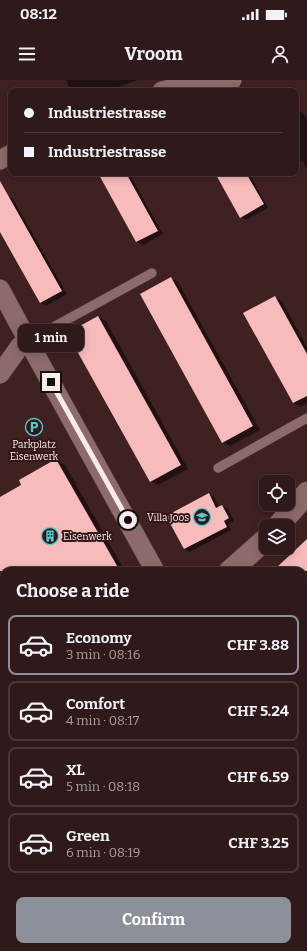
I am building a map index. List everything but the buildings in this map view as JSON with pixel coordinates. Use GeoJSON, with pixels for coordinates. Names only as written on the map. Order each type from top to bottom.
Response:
{"type":"FeatureCollection","features":[{"type":"Feature","properties":{"kind":"main road"},"geometry":{"type":"LineString","coordinates":[[284,519],[307,493]]}},
{"type":"Feature","properties":{"kind":"main road"},"geometry":{"type":"LineString","coordinates":[[234,567],[259,545]]}},
{"type":"Feature","properties":{"kind":"street"},"geometry":{"type":"LineString","coordinates":[[175,88],[232,80]]}},
{"type":"Feature","properties":{"kind":"street"},"geometry":{"type":"LineString","coordinates":[[0,289],[153,567]]}},
{"type":"Feature","properties":{"kind":"street"},"geometry":{"type":"LineString","coordinates":[[0,374],[20,346],[28,341]]}},
{"type":"Feature","properties":{"kind":"lane"},"geometry":{"type":"LineString","coordinates":[[28,341],[152,272]]}},
{"type":"Feature","properties":{"kind":"lane"},"geometry":{"type":"LineString","coordinates":[[218,468],[307,418]]}},
{"type":"Feature","properties":{"kind":"place","name":"Parkplatz Eisenwerk"},"geometry":{"type":"Point","coordinates":[34,427]}},
{"type":"Feature","properties":{"kind":"place","name":"Villa Joos"},"geometry":{"type":"Point","coordinates":[202,517]}},
{"type":"Feature","properties":{"kind":"place","name":"Eisenwerk"},"geometry":{"type":"Point","coordinates":[50,536]}},
{"type":"Feature","properties":{"kind":"route"},"geometry":{"type":"LineString","coordinates":[[51,382],[128,520]]}}]}
